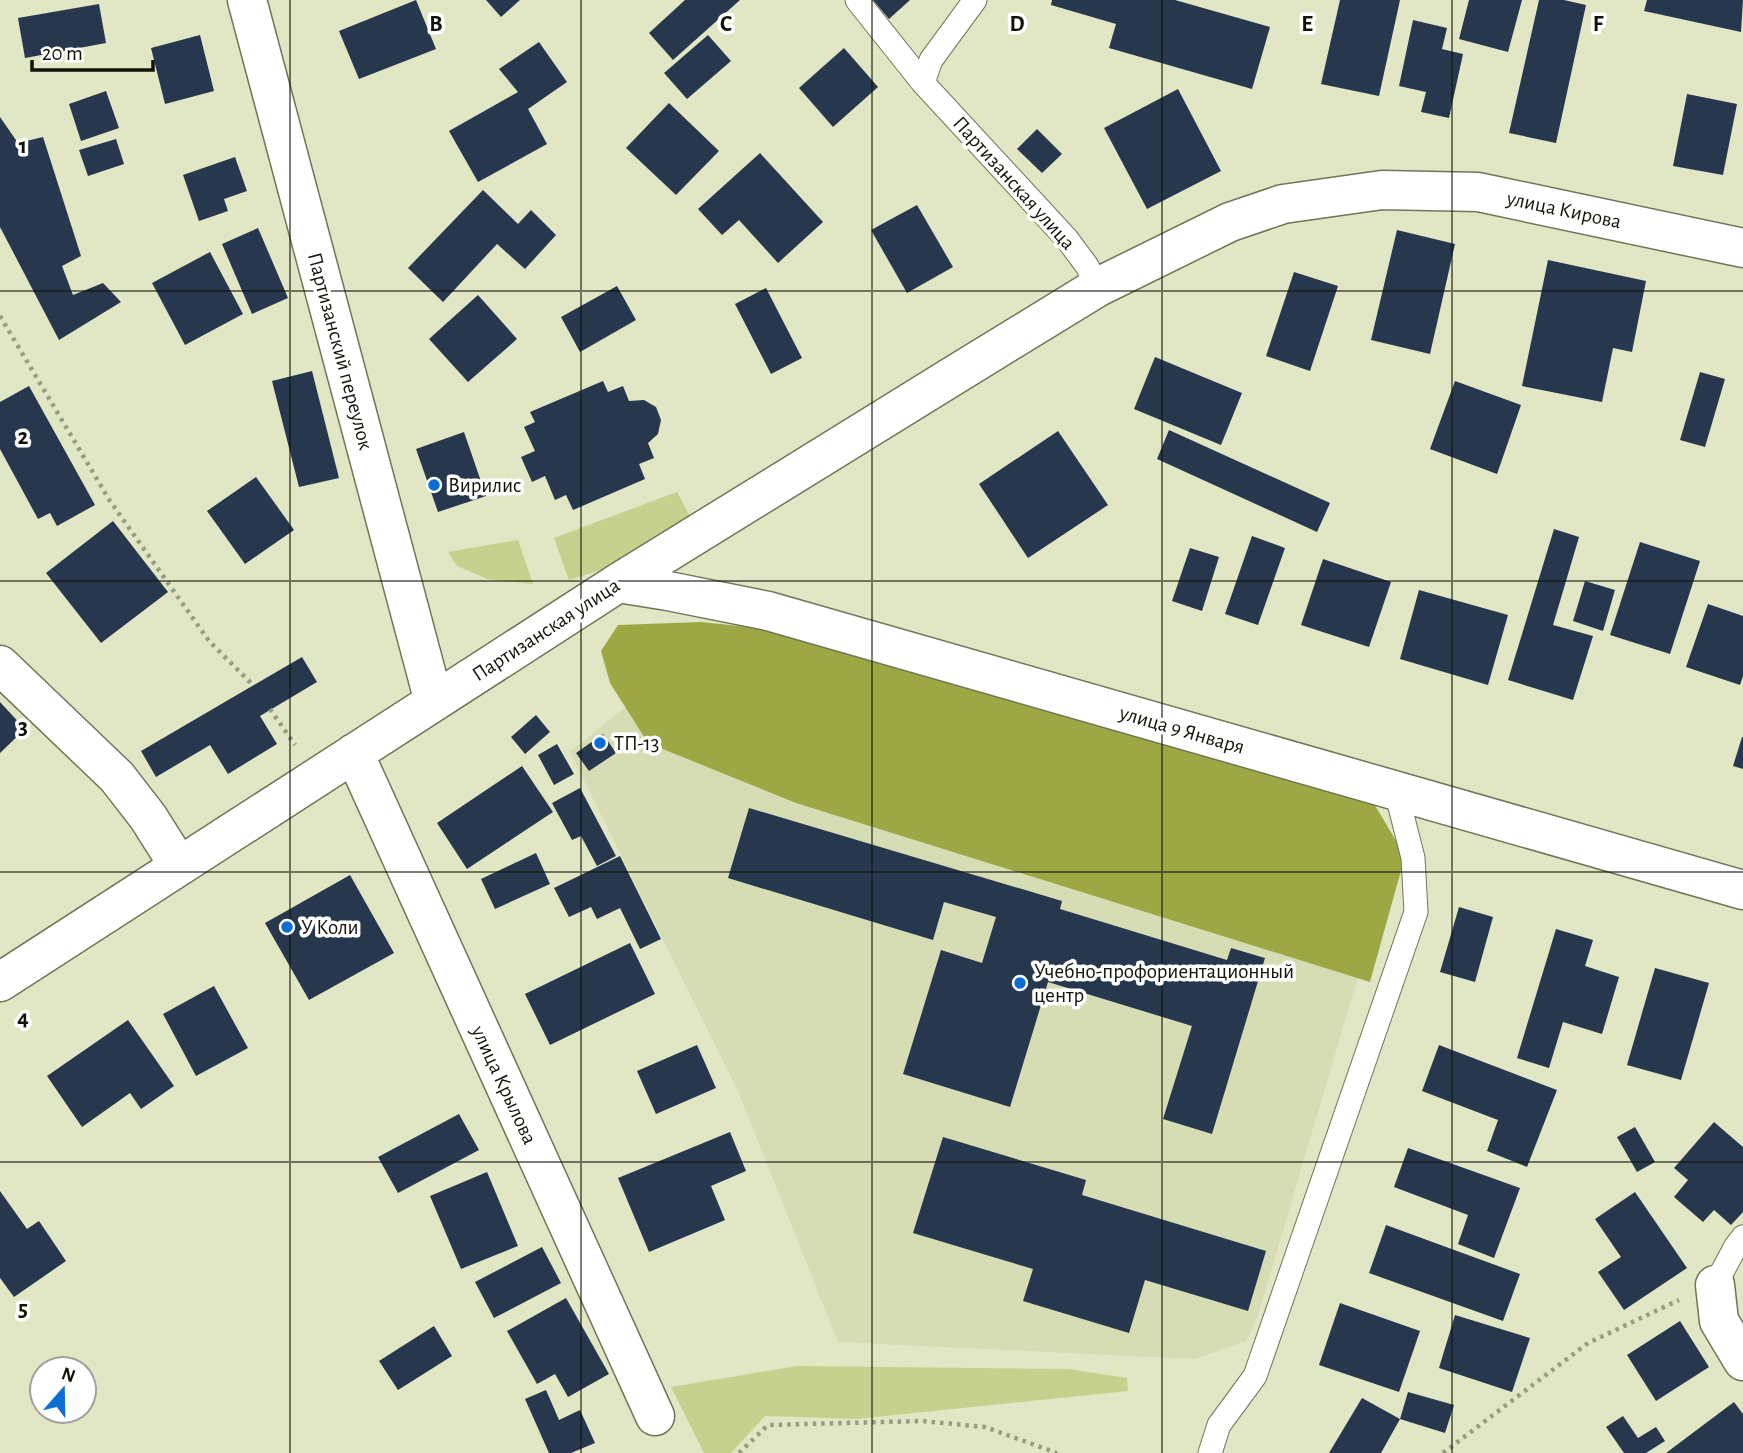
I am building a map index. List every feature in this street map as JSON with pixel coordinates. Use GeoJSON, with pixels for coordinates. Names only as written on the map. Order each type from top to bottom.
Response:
{"type":"FeatureCollection","features":[{"type":"Feature","properties":{"kind":"street","name":"Партизанский переулок"},"geometry":{"type":"LineString","coordinates":[[247,0],[434,702]]}},
{"type":"Feature","properties":{"kind":"street","name":"Партизанская улица"},"geometry":{"type":"LineString","coordinates":[[0,982],[618,583],[1098,287],[1230,222],[1283,204],[1382,190]]}},
{"type":"Feature","properties":{"kind":"street","name":"улица Кирова"},"geometry":{"type":"LineString","coordinates":[[1382,190],[1478,192],[1743,248]]}},
{"type":"Feature","properties":{"kind":"street","name":"улица 9 Января"},"geometry":{"type":"LineString","coordinates":[[618,583],[768,611],[1743,890]]}},
{"type":"Feature","properties":{"kind":"street"},"geometry":{"type":"LineString","coordinates":[[0,664],[117,777],[148,817],[179,866]]}},
{"type":"Feature","properties":{"kind":"street","name":"улица Крылова"},"geometry":{"type":"LineString","coordinates":[[354,753],[655,1416]]}},
{"type":"Feature","properties":{"kind":"street"},"geometry":{"type":"LineString","coordinates":[[1715,1285],[1719,1321],[1743,1361]]}},
{"type":"Feature","properties":{"kind":"lane","name":"Партизанская улица"},"geometry":{"type":"LineString","coordinates":[[857,0],[923,83],[1067,239],[1087,266],[1098,287]]}},
{"type":"Feature","properties":{"kind":"lane"},"geometry":{"type":"LineString","coordinates":[[923,83],[931,60],[975,0]]}},
{"type":"Feature","properties":{"kind":"lane"},"geometry":{"type":"LineString","coordinates":[[1210,1453],[1219,1426],[1255,1376],[1416,912],[1413,858],[1396,791]]}},
{"type":"Feature","properties":{"kind":"lane"},"geometry":{"type":"LineString","coordinates":[[1715,1285],[1743,1237]]}},
{"type":"Feature","properties":{"kind":"path"},"geometry":{"type":"LineString","coordinates":[[0,316],[110,501],[209,641],[253,685]]}},
{"type":"Feature","properties":{"kind":"path"},"geometry":{"type":"LineString","coordinates":[[1443,1453],[1588,1343],[1660,1307],[1715,1285]]}},
{"type":"Feature","properties":{"kind":"path"},"geometry":{"type":"LineString","coordinates":[[739,1453],[768,1424],[922,1421],[985,1427],[1057,1453]]}},
{"type":"Feature","properties":{"kind":"shaded area"},"geometry":{"type":"Polygon","coordinates":[[[677,492],[690,516],[610,567],[569,580],[554,538],[677,492]]]}},
{"type":"Feature","properties":{"kind":"shaded area"},"geometry":{"type":"Polygon","coordinates":[[[518,540],[533,584],[487,579],[457,566],[448,552],[518,540]]]}},
{"type":"Feature","properties":{"kind":"shaded area","name":"Учебно-профориентационный центр"},"geometry":{"type":"Polygon","coordinates":[[[671,670],[1388,875],[1258,1315],[1246,1341],[1194,1359],[838,1342],[738,1091],[570,752],[671,670]]]}},
{"type":"Feature","properties":{"kind":"shaded area"},"geometry":{"type":"Polygon","coordinates":[[[797,1366],[1068,1369],[1127,1378],[1128,1391],[856,1419],[765,1416],[731,1453],[704,1453],[671,1387],[797,1366]]]}},
{"type":"Feature","properties":{"kind":"green space"},"geometry":{"type":"Polygon","coordinates":[[[701,622],[780,630],[1373,802],[1405,856],[1370,982],[796,803],[648,743],[610,683],[601,651],[618,625],[701,622]]]}},
{"type":"Feature","properties":{"kind":"building"},"geometry":{"type":"Polygon","coordinates":[[[416,0],[436,49],[359,79],[339,31],[416,0]]]}},
{"type":"Feature","properties":{"kind":"building"},"geometry":{"type":"Polygon","coordinates":[[[486,0],[520,0],[501,17],[486,0]]]}},
{"type":"Feature","properties":{"kind":"building"},"geometry":{"type":"Polygon","coordinates":[[[685,0],[740,0],[673,60],[649,33],[685,0]]]}},
{"type":"Feature","properties":{"kind":"building"},"geometry":{"type":"Polygon","coordinates":[[[873,0],[910,0],[889,19],[873,0]]]}},
{"type":"Feature","properties":{"kind":"building"},"geometry":{"type":"Polygon","coordinates":[[[1052,0],[1175,0],[1270,27],[1252,89],[1109,48],[1116,24],[1051,5],[1052,0]]]}},
{"type":"Feature","properties":{"kind":"building"},"geometry":{"type":"Polygon","coordinates":[[[1340,0],[1400,0],[1379,96],[1321,84],[1340,0]]]}},
{"type":"Feature","properties":{"kind":"building"},"geometry":{"type":"Polygon","coordinates":[[[1469,0],[1522,0],[1508,52],[1459,39],[1469,0]]]}},
{"type":"Feature","properties":{"kind":"building"},"geometry":{"type":"Polygon","coordinates":[[[1539,0],[1564,0],[1586,5],[1556,143],[1509,133],[1539,0]]]}},
{"type":"Feature","properties":{"kind":"building"},"geometry":{"type":"Polygon","coordinates":[[[1647,0],[1743,0],[1741,32],[1644,11],[1647,0]]]}},
{"type":"Feature","properties":{"kind":"building"},"geometry":{"type":"Polygon","coordinates":[[[99,4],[106,43],[25,58],[18,18],[99,4]]]}},
{"type":"Feature","properties":{"kind":"building"},"geometry":{"type":"Polygon","coordinates":[[[1413,20],[1447,28],[1442,49],[1463,54],[1449,118],[1421,112],[1426,92],[1399,86],[1413,20]]]}},
{"type":"Feature","properties":{"kind":"building"},"geometry":{"type":"Polygon","coordinates":[[[200,35],[214,91],[165,104],[151,48],[200,35]]]}},
{"type":"Feature","properties":{"kind":"building"},"geometry":{"type":"Polygon","coordinates":[[[708,35],[731,61],[687,99],[664,73],[708,35]]]}},
{"type":"Feature","properties":{"kind":"building"},"geometry":{"type":"Polygon","coordinates":[[[539,42],[567,82],[528,109],[547,144],[478,182],[449,131],[518,92],[499,69],[539,42]]]}},
{"type":"Feature","properties":{"kind":"building"},"geometry":{"type":"Polygon","coordinates":[[[844,48],[878,87],[833,127],[799,88],[844,48]]]}},
{"type":"Feature","properties":{"kind":"building"},"geometry":{"type":"Polygon","coordinates":[[[1178,89],[1221,171],[1147,209],[1104,128],[1178,89]]]}},
{"type":"Feature","properties":{"kind":"building"},"geometry":{"type":"Polygon","coordinates":[[[106,91],[119,128],[81,141],[69,104],[106,91]]]}},
{"type":"Feature","properties":{"kind":"building"},"geometry":{"type":"Polygon","coordinates":[[[1687,94],[1737,104],[1723,175],[1673,166],[1687,94]]]}},
{"type":"Feature","properties":{"kind":"building"},"geometry":{"type":"Polygon","coordinates":[[[669,103],[719,151],[676,195],[626,148],[669,103]]]}},
{"type":"Feature","properties":{"kind":"building"},"geometry":{"type":"Polygon","coordinates":[[[0,117],[18,143],[43,137],[81,256],[62,266],[73,295],[103,283],[121,302],[59,340],[0,227],[0,117]]]}},
{"type":"Feature","properties":{"kind":"building"},"geometry":{"type":"Polygon","coordinates":[[[1037,129],[1062,154],[1042,173],[1017,149],[1037,129]]]}},
{"type":"Feature","properties":{"kind":"building"},"geometry":{"type":"Polygon","coordinates":[[[116,139],[124,164],[88,176],[79,150],[116,139]]]}},
{"type":"Feature","properties":{"kind":"building"},"geometry":{"type":"Polygon","coordinates":[[[760,153],[823,222],[778,263],[739,220],[722,235],[698,209],[760,153]]]}},
{"type":"Feature","properties":{"kind":"building"},"geometry":{"type":"Polygon","coordinates":[[[235,157],[247,191],[224,199],[228,211],[199,221],[183,175],[235,157]]]}},
{"type":"Feature","properties":{"kind":"building"},"geometry":{"type":"Polygon","coordinates":[[[483,190],[518,224],[531,210],[556,235],[525,269],[497,244],[443,302],[408,268],[483,190]]]}},
{"type":"Feature","properties":{"kind":"building"},"geometry":{"type":"Polygon","coordinates":[[[917,205],[953,267],[907,293],[871,230],[917,205]]]}},
{"type":"Feature","properties":{"kind":"building"},"geometry":{"type":"Polygon","coordinates":[[[258,228],[288,298],[252,314],[222,244],[258,228]]]}},
{"type":"Feature","properties":{"kind":"building"},"geometry":{"type":"Polygon","coordinates":[[[1397,230],[1455,244],[1430,354],[1371,340],[1397,230]]]}},
{"type":"Feature","properties":{"kind":"building"},"geometry":{"type":"Polygon","coordinates":[[[210,252],[243,314],[185,345],[152,283],[210,252]]]}},
{"type":"Feature","properties":{"kind":"building"},"geometry":{"type":"Polygon","coordinates":[[[1548,260],[1646,281],[1632,352],[1613,348],[1602,402],[1522,386],[1548,260]]]}},
{"type":"Feature","properties":{"kind":"building"},"geometry":{"type":"Polygon","coordinates":[[[1294,272],[1338,286],[1310,371],[1266,356],[1294,272]]]}},
{"type":"Feature","properties":{"kind":"building"},"geometry":{"type":"Polygon","coordinates":[[[617,286],[636,320],[580,352],[561,317],[617,286]]]}},
{"type":"Feature","properties":{"kind":"building"},"geometry":{"type":"Polygon","coordinates":[[[766,288],[802,358],[771,374],[735,304],[766,288]]]}},
{"type":"Feature","properties":{"kind":"building"},"geometry":{"type":"Polygon","coordinates":[[[478,295],[517,339],[468,382],[429,339],[478,295]]]}},
{"type":"Feature","properties":{"kind":"building"},"geometry":{"type":"Polygon","coordinates":[[[1155,357],[1242,393],[1221,445],[1134,409],[1155,357]]]}},
{"type":"Feature","properties":{"kind":"building"},"geometry":{"type":"Polygon","coordinates":[[[312,371],[339,478],[299,487],[272,381],[312,371]]]}},
{"type":"Feature","properties":{"kind":"building"},"geometry":{"type":"Polygon","coordinates":[[[1700,372],[1725,379],[1705,447],[1680,440],[1700,372]]]}},
{"type":"Feature","properties":{"kind":"building"},"geometry":{"type":"Polygon","coordinates":[[[603,381],[608,392],[623,386],[629,401],[644,400],[656,407],[661,420],[658,434],[648,443],[654,458],[639,464],[645,479],[573,510],[566,495],[555,500],[545,476],[532,482],[521,457],[535,451],[524,427],[535,422],[530,412],[603,381]]]}},
{"type":"Feature","properties":{"kind":"building"},"geometry":{"type":"Polygon","coordinates":[[[1455,381],[1521,405],[1497,474],[1430,449],[1455,381]]]}},
{"type":"Feature","properties":{"kind":"building"},"geometry":{"type":"Polygon","coordinates":[[[29,386],[95,505],[57,526],[50,513],[38,519],[0,449],[0,402],[29,386]]]}},
{"type":"Feature","properties":{"kind":"building"},"geometry":{"type":"Polygon","coordinates":[[[1169,430],[1330,503],[1317,532],[1157,459],[1169,430]]]}},
{"type":"Feature","properties":{"kind":"building"},"geometry":{"type":"Polygon","coordinates":[[[1058,431],[1108,505],[1028,558],[979,484],[1058,431]]]}},
{"type":"Feature","properties":{"kind":"building"},"geometry":{"type":"Polygon","coordinates":[[[464,432],[486,496],[438,512],[416,449],[464,432]]]}},
{"type":"Feature","properties":{"kind":"building"},"geometry":{"type":"Polygon","coordinates":[[[256,477],[294,530],[245,564],[207,511],[256,477]]]}},
{"type":"Feature","properties":{"kind":"building"},"geometry":{"type":"Polygon","coordinates":[[[113,521],[168,592],[101,643],[46,573],[113,521]]]}},
{"type":"Feature","properties":{"kind":"building"},"geometry":{"type":"Polygon","coordinates":[[[1554,529],[1579,537],[1553,625],[1593,636],[1573,700],[1508,680],[1554,529]]]}},
{"type":"Feature","properties":{"kind":"building"},"geometry":{"type":"Polygon","coordinates":[[[1252,536],[1285,548],[1258,625],[1225,614],[1252,536]]]}},
{"type":"Feature","properties":{"kind":"building"},"geometry":{"type":"Polygon","coordinates":[[[1640,542],[1700,561],[1670,654],[1610,635],[1640,542]]]}},
{"type":"Feature","properties":{"kind":"building"},"geometry":{"type":"Polygon","coordinates":[[[1190,548],[1219,557],[1202,611],[1172,601],[1190,548]]]}},
{"type":"Feature","properties":{"kind":"building"},"geometry":{"type":"Polygon","coordinates":[[[1323,559],[1391,582],[1369,647],[1301,625],[1323,559]]]}},
{"type":"Feature","properties":{"kind":"building"},"geometry":{"type":"Polygon","coordinates":[[[1585,581],[1615,590],[1603,631],[1573,621],[1585,581]]]}},
{"type":"Feature","properties":{"kind":"building"},"geometry":{"type":"Polygon","coordinates":[[[1419,590],[1508,615],[1488,685],[1400,659],[1419,590]]]}},
{"type":"Feature","properties":{"kind":"building"},"geometry":{"type":"Polygon","coordinates":[[[1708,604],[1743,616],[1743,676],[1740,685],[1686,667],[1708,604]]]}},
{"type":"Feature","properties":{"kind":"building"},"geometry":{"type":"Polygon","coordinates":[[[302,657],[317,682],[260,716],[277,744],[228,774],[210,745],[156,777],[141,751],[302,657]]]}},
{"type":"Feature","properties":{"kind":"building"},"geometry":{"type":"Polygon","coordinates":[[[0,702],[25,729],[0,753],[0,702]]]}},
{"type":"Feature","properties":{"kind":"building"},"geometry":{"type":"Polygon","coordinates":[[[536,715],[550,732],[525,754],[511,737],[536,715]]]}},
{"type":"Feature","properties":{"kind":"building","name":"ТП-13"},"geometry":{"type":"Polygon","coordinates":[[[603,734],[616,753],[589,771],[576,753],[603,734]]]}},
{"type":"Feature","properties":{"kind":"building"},"geometry":{"type":"Polygon","coordinates":[[[1743,737],[1743,769],[1733,766],[1743,737]]]}},
{"type":"Feature","properties":{"kind":"building"},"geometry":{"type":"Polygon","coordinates":[[[557,744],[574,774],[554,785],[538,755],[557,744]]]}},
{"type":"Feature","properties":{"kind":"building"},"geometry":{"type":"Polygon","coordinates":[[[522,766],[553,812],[467,869],[437,823],[522,766]]]}},
{"type":"Feature","properties":{"kind":"building"},"geometry":{"type":"Polygon","coordinates":[[[580,788],[616,856],[597,866],[581,836],[572,840],[552,803],[580,788]]]}},
{"type":"Feature","properties":{"kind":"building"},"geometry":{"type":"Polygon","coordinates":[[[749,808],[1062,901],[1060,909],[1227,960],[1231,948],[1265,958],[1212,1134],[1163,1119],[1192,1026],[1048,982],[1010,1107],[903,1074],[941,950],[982,963],[996,917],[944,902],[933,940],[728,878],[749,808]]]}},
{"type":"Feature","properties":{"kind":"building"},"geometry":{"type":"Polygon","coordinates":[[[536,853],[550,884],[495,909],[481,879],[536,853]]]}},
{"type":"Feature","properties":{"kind":"building"},"geometry":{"type":"Polygon","coordinates":[[[620,856],[661,939],[640,949],[620,908],[597,919],[591,907],[569,917],[554,888],[620,856]]]}},
{"type":"Feature","properties":{"kind":"building"},"geometry":{"type":"Polygon","coordinates":[[[350,875],[394,953],[309,1000],[265,923],[350,875]]]}},
{"type":"Feature","properties":{"kind":"building"},"geometry":{"type":"Polygon","coordinates":[[[1459,907],[1493,917],[1475,982],[1440,972],[1459,907]]]}},
{"type":"Feature","properties":{"kind":"building"},"geometry":{"type":"Polygon","coordinates":[[[1556,929],[1593,940],[1585,966],[1619,977],[1602,1034],[1563,1022],[1549,1068],[1517,1058],[1556,929]]]}},
{"type":"Feature","properties":{"kind":"building"},"geometry":{"type":"Polygon","coordinates":[[[630,943],[655,994],[550,1045],[525,994],[630,943]]]}},
{"type":"Feature","properties":{"kind":"building"},"geometry":{"type":"Polygon","coordinates":[[[1655,968],[1709,983],[1681,1080],[1627,1065],[1655,968]]]}},
{"type":"Feature","properties":{"kind":"building"},"geometry":{"type":"Polygon","coordinates":[[[214,986],[248,1048],[196,1076],[163,1014],[214,986]]]}},
{"type":"Feature","properties":{"kind":"building"},"geometry":{"type":"Polygon","coordinates":[[[128,1020],[174,1086],[141,1109],[130,1093],[82,1127],[47,1076],[128,1020]]]}},
{"type":"Feature","properties":{"kind":"building"},"geometry":{"type":"Polygon","coordinates":[[[697,1045],[716,1088],[656,1114],[637,1071],[697,1045]]]}},
{"type":"Feature","properties":{"kind":"building"},"geometry":{"type":"Polygon","coordinates":[[[1439,1045],[1557,1090],[1527,1167],[1487,1151],[1498,1120],[1422,1091],[1439,1045]]]}},
{"type":"Feature","properties":{"kind":"building"},"geometry":{"type":"Polygon","coordinates":[[[459,1114],[479,1150],[398,1193],[378,1157],[459,1114]]]}},
{"type":"Feature","properties":{"kind":"building"},"geometry":{"type":"Polygon","coordinates":[[[1714,1122],[1743,1147],[1743,1212],[1731,1225],[1714,1210],[1703,1222],[1674,1197],[1688,1180],[1674,1168],[1714,1122]]]}},
{"type":"Feature","properties":{"kind":"building"},"geometry":{"type":"Polygon","coordinates":[[[1635,1127],[1655,1162],[1637,1172],[1617,1137],[1635,1127]]]}},
{"type":"Feature","properties":{"kind":"building"},"geometry":{"type":"Polygon","coordinates":[[[730,1132],[746,1171],[711,1186],[725,1220],[649,1252],[618,1178],[730,1132]]]}},
{"type":"Feature","properties":{"kind":"building"},"geometry":{"type":"Polygon","coordinates":[[[943,1137],[1086,1180],[1082,1195],[1266,1251],[1248,1311],[1145,1280],[1129,1333],[1023,1301],[1033,1269],[913,1233],[943,1137]]]}},
{"type":"Feature","properties":{"kind":"building"},"geometry":{"type":"Polygon","coordinates":[[[1408,1148],[1520,1188],[1494,1258],[1458,1244],[1468,1215],[1394,1187],[1408,1148]]]}},
{"type":"Feature","properties":{"kind":"building"},"geometry":{"type":"Polygon","coordinates":[[[487,1172],[518,1246],[461,1269],[430,1196],[487,1172]]]}},
{"type":"Feature","properties":{"kind":"building"},"geometry":{"type":"Polygon","coordinates":[[[0,1191],[27,1229],[39,1221],[66,1261],[14,1297],[0,1278],[0,1191]]]}},
{"type":"Feature","properties":{"kind":"building"},"geometry":{"type":"Polygon","coordinates":[[[1635,1192],[1687,1268],[1624,1310],[1598,1272],[1621,1257],[1595,1219],[1635,1192]]]}},
{"type":"Feature","properties":{"kind":"building"},"geometry":{"type":"Polygon","coordinates":[[[1386,1225],[1520,1274],[1503,1321],[1369,1273],[1386,1225]]]}},
{"type":"Feature","properties":{"kind":"building"},"geometry":{"type":"Polygon","coordinates":[[[542,1247],[561,1283],[494,1318],[475,1282],[542,1247]]]}},
{"type":"Feature","properties":{"kind":"building"},"geometry":{"type":"Polygon","coordinates":[[[566,1298],[609,1374],[568,1397],[555,1374],[537,1384],[507,1331],[566,1298]]]}},
{"type":"Feature","properties":{"kind":"building"},"geometry":{"type":"Polygon","coordinates":[[[1340,1303],[1420,1331],[1399,1392],[1319,1365],[1340,1303]]]}},
{"type":"Feature","properties":{"kind":"building"},"geometry":{"type":"Polygon","coordinates":[[[1455,1315],[1530,1338],[1512,1392],[1439,1368],[1455,1315]]]}},
{"type":"Feature","properties":{"kind":"building"},"geometry":{"type":"Polygon","coordinates":[[[1680,1321],[1709,1367],[1656,1401],[1627,1355],[1680,1321]]]}},
{"type":"Feature","properties":{"kind":"building"},"geometry":{"type":"Polygon","coordinates":[[[434,1326],[452,1356],[398,1390],[379,1361],[434,1326]]]}},
{"type":"Feature","properties":{"kind":"building"},"geometry":{"type":"Polygon","coordinates":[[[546,1390],[559,1420],[580,1410],[595,1443],[571,1453],[549,1453],[525,1399],[546,1390]]]}},
{"type":"Feature","properties":{"kind":"building"},"geometry":{"type":"Polygon","coordinates":[[[1408,1392],[1454,1405],[1445,1433],[1400,1419],[1408,1392]]]}},
{"type":"Feature","properties":{"kind":"building"},"geometry":{"type":"Polygon","coordinates":[[[1362,1398],[1400,1419],[1381,1453],[1329,1453],[1362,1398]]]}},
{"type":"Feature","properties":{"kind":"building"},"geometry":{"type":"Polygon","coordinates":[[[1734,1402],[1743,1414],[1743,1453],[1666,1453],[1734,1402]]]}},
{"type":"Feature","properties":{"kind":"building"},"geometry":{"type":"Polygon","coordinates":[[[1623,1416],[1638,1438],[1656,1427],[1665,1441],[1646,1453],[1624,1453],[1606,1427],[1623,1416]]]}},
{"type":"Feature","properties":{"kind":"place","name":"Вирилис"},"geometry":{"type":"Point","coordinates":[434,485]}},
{"type":"Feature","properties":{"kind":"place","name":"ТП-13"},"geometry":{"type":"Point","coordinates":[600,743]}},
{"type":"Feature","properties":{"kind":"place","name":"У Коли"},"geometry":{"type":"Point","coordinates":[287,927]}},
{"type":"Feature","properties":{"kind":"place","name":"Учебно-профориентационный центр"},"geometry":{"type":"Point","coordinates":[1020,983]}}]}
